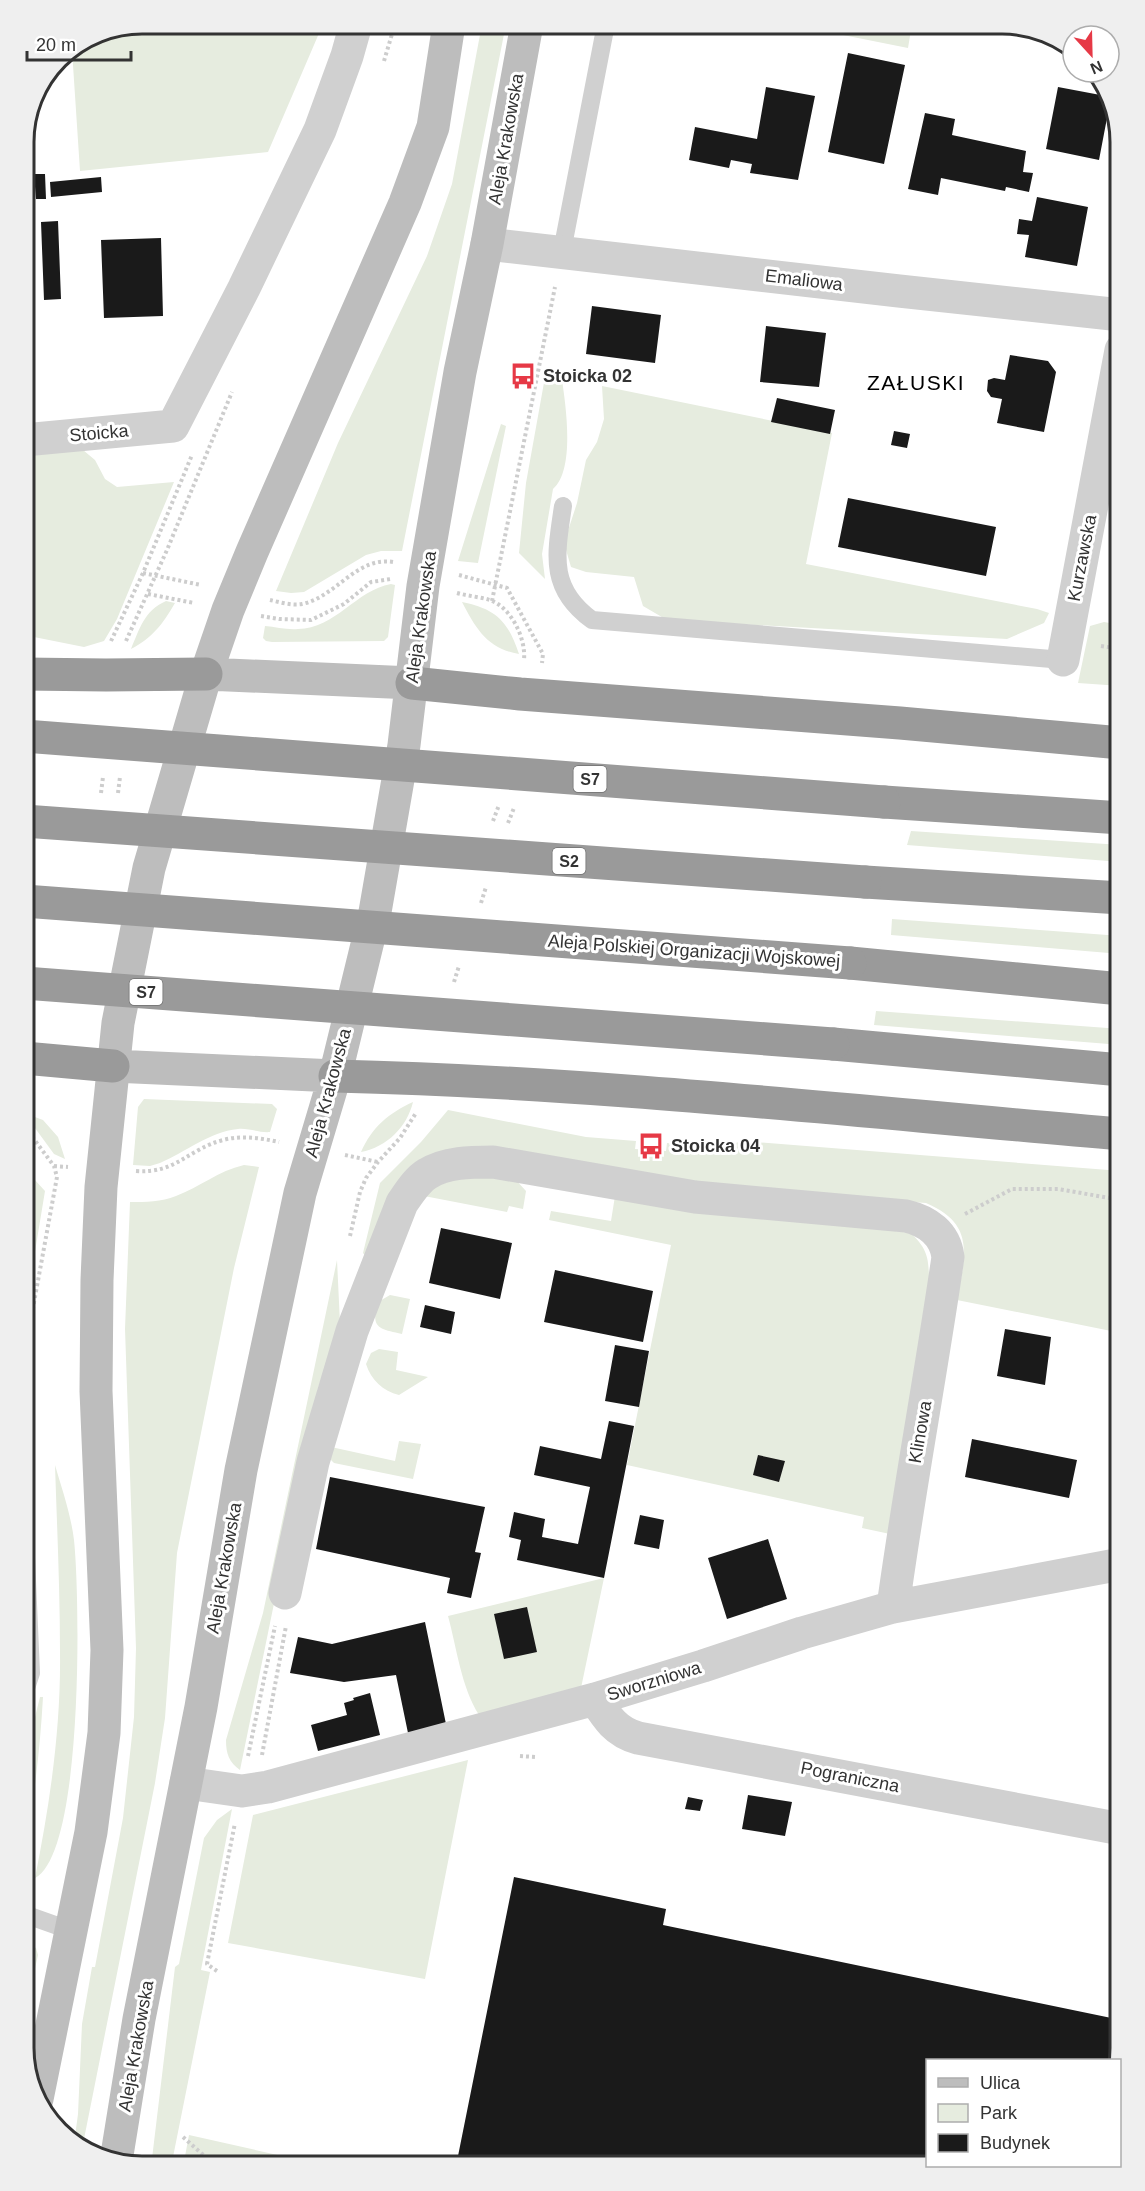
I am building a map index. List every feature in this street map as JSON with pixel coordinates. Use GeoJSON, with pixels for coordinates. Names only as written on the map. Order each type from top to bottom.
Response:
{"type":"FeatureCollection","features":[{"type":"Feature","properties":{"kind":"highway"},"geometry":{"type":"LineString","coordinates":[[35,674],[206,674]]}},
{"type":"Feature","properties":{"kind":"highway"},"geometry":{"type":"LineString","coordinates":[[412,683],[520,694],[888,722],[1110,742]]}},
{"type":"Feature","properties":{"kind":"highway","name":"S7"},"geometry":{"type":"LineString","coordinates":[[35,737],[1110,817]]}},
{"type":"Feature","properties":{"kind":"highway","name":"S2"},"geometry":{"type":"LineString","coordinates":[[35,822],[865,882],[1110,897]]}},
{"type":"Feature","properties":{"kind":"highway","name":"Aleja Polskiej Organizacji Wojskowej"},"geometry":{"type":"LineString","coordinates":[[35,903],[267,918],[850,963],[1110,988]]}},
{"type":"Feature","properties":{"kind":"highway","name":"S7"},"geometry":{"type":"LineString","coordinates":[[35,984],[833,1044],[1110,1069]]}},
{"type":"Feature","properties":{"kind":"highway"},"geometry":{"type":"LineString","coordinates":[[35,1059],[112,1066]]}},
{"type":"Feature","properties":{"kind":"highway"},"geometry":{"type":"LineString","coordinates":[[335,1076],[440,1078],[1110,1133]]}},
{"type":"Feature","properties":{"kind":"main road"},"geometry":{"type":"LineString","coordinates":[[40,2083],[91,1832],[104,1733],[107,1650],[96,1391],[97,1280],[101,1187],[118,1023],[149,868],[206,674],[228,610],[405,203],[433,127],[447,35]]}},
{"type":"Feature","properties":{"kind":"main road","name":"Aleja Krakowska"},"geometry":{"type":"LineString","coordinates":[[118,2153],[139,2019],[201,1707],[243,1458],[300,1193],[335,1076],[375,912],[404,745],[423,586],[460,372],[487,244],[525,35]]}},
{"type":"Feature","properties":{"kind":"main road"},"geometry":{"type":"LineString","coordinates":[[206,674],[412,683]]}},
{"type":"Feature","properties":{"kind":"main road"},"geometry":{"type":"LineString","coordinates":[[112,1066],[335,1076]]}},
{"type":"Feature","properties":{"kind":"street","name":"Stoicka"},"geometry":{"type":"LineString","coordinates":[[35,439],[173,426],[244,288],[320,130],[353,35]]}},
{"type":"Feature","properties":{"kind":"street","name":"Emaliowa"},"geometry":{"type":"LineString","coordinates":[[487,244],[1110,314]]}},
{"type":"Feature","properties":{"kind":"street","name":"Kurzawska"},"geometry":{"type":"LineString","coordinates":[[1063,660],[1110,409]]}},
{"type":"Feature","properties":{"kind":"street"},"geometry":{"type":"LineString","coordinates":[[285,1593],[313,1462],[352,1331],[402,1203],[427,1174],[448,1166],[469,1162],[492,1162],[695,1197],[906,1216],[919,1219],[932,1227],[944,1246]]}},
{"type":"Feature","properties":{"kind":"street","name":"Klinowa"},"geometry":{"type":"LineString","coordinates":[[893,1607],[905,1521],[931,1372],[944,1246]]}},
{"type":"Feature","properties":{"kind":"street","name":"Sworzniowa"},"geometry":{"type":"LineString","coordinates":[[186,1783],[242,1791],[268,1787],[595,1699],[802,1633],[893,1607],[1110,1566]]}},
{"type":"Feature","properties":{"kind":"street","name":"Pograniczna"},"geometry":{"type":"LineString","coordinates":[[595,1699],[610,1722],[628,1735],[639,1738],[1110,1827]]}},
{"type":"Feature","properties":{"kind":"lane"},"geometry":{"type":"LineString","coordinates":[[562,251],[604,35]]}},
{"type":"Feature","properties":{"kind":"lane"},"geometry":{"type":"LineString","coordinates":[[563,506],[556,555],[560,581],[576,608],[592,620],[1063,660]]}},
{"type":"Feature","properties":{"kind":"lane"},"geometry":{"type":"LineString","coordinates":[[34,1917],[72,1930]]}},
{"type":"Feature","properties":{"kind":"path"},"geometry":{"type":"LineString","coordinates":[[382,68],[392,35]]}},
{"type":"Feature","properties":{"kind":"path"},"geometry":{"type":"LineString","coordinates":[[148,594],[279,619],[311,620],[344,604],[371,582],[392,579],[492,601],[562,251]]}},
{"type":"Feature","properties":{"kind":"path"},"geometry":{"type":"LineString","coordinates":[[114,675],[234,387]]}},
{"type":"Feature","properties":{"kind":"path"},"geometry":{"type":"LineString","coordinates":[[114,675],[108,647],[143,573],[193,453]]}},
{"type":"Feature","properties":{"kind":"path"},"geometry":{"type":"LineString","coordinates":[[98,799],[103,788],[104,765]]}},
{"type":"Feature","properties":{"kind":"path"},"geometry":{"type":"LineString","coordinates":[[115,800],[119,789],[120,766]]}},
{"type":"Feature","properties":{"kind":"path"},"geometry":{"type":"LineString","coordinates":[[128,1171],[152,1172],[165,1169],[221,1140],[255,1137],[272,1140]]}},
{"type":"Feature","properties":{"kind":"path"},"geometry":{"type":"LineString","coordinates":[[34,1140],[54,1166],[57,1177],[34,1301]]}},
{"type":"Feature","properties":{"kind":"path"},"geometry":{"type":"LineString","coordinates":[[355,1157],[378,1162]]}},
{"type":"Feature","properties":{"kind":"path"},"geometry":{"type":"LineString","coordinates":[[54,1166],[75,1167]]}},
{"type":"Feature","properties":{"kind":"path"},"geometry":{"type":"LineString","coordinates":[[944,1246],[971,1209],[1012,1189],[1058,1189],[1110,1198]]}},
{"type":"Feature","properties":{"kind":"path"},"geometry":{"type":"LineString","coordinates":[[247,1764],[278,1611],[285,1593]]}},
{"type":"Feature","properties":{"kind":"path"},"geometry":{"type":"LineString","coordinates":[[260,1765],[289,1612],[285,1593]]}},
{"type":"Feature","properties":{"kind":"path"},"geometry":{"type":"LineString","coordinates":[[217,1971],[207,1964],[236,1817]]}},
{"type":"Feature","properties":{"kind":"path"},"geometry":{"type":"LineString","coordinates":[[183,2137],[205,2156]]}},
{"type":"Feature","properties":{"kind":"green space"},"geometry":{"type":"Polygon","coordinates":[[[135,35],[318,35],[268,152],[80,171],[73,60],[82,53],[114,38],[135,35]]]}},
{"type":"Feature","properties":{"kind":"green space"},"geometry":{"type":"Polygon","coordinates":[[[480,35],[504,35],[402,551],[381,551],[366,555],[304,592],[276,591],[338,443],[427,256],[452,184],[480,35]]]}},
{"type":"Feature","properties":{"kind":"green space"},"geometry":{"type":"Polygon","coordinates":[[[843,35],[910,35],[908,48],[843,35]]]}},
{"type":"Feature","properties":{"kind":"green space"},"geometry":{"type":"Polygon","coordinates":[[[545,377],[562,380],[567,453],[560,480],[553,489],[542,554],[545,579],[519,553],[526,483],[545,377]]]}},
{"type":"Feature","properties":{"kind":"green space"},"geometry":{"type":"Polygon","coordinates":[[[602,386],[832,433],[806,564],[1037,609],[1049,613],[1044,623],[1007,639],[667,620],[643,606],[634,577],[586,572],[571,567],[564,543],[577,503],[586,460],[597,442],[604,419],[602,386]]]}},
{"type":"Feature","properties":{"kind":"green space"},"geometry":{"type":"Polygon","coordinates":[[[501,424],[506,426],[478,563],[458,561],[501,424]]]}},
{"type":"Feature","properties":{"kind":"green space"},"geometry":{"type":"Polygon","coordinates":[[[83,450],[95,460],[105,479],[117,487],[174,482],[117,619],[104,641],[84,647],[35,637],[35,452],[83,450]]]}},
{"type":"Feature","properties":{"kind":"green space"},"geometry":{"type":"Polygon","coordinates":[[[391,584],[395,585],[388,637],[384,641],[272,642],[263,638],[265,626],[298,629],[323,623],[367,594],[391,584]]]}},
{"type":"Feature","properties":{"kind":"green space"},"geometry":{"type":"Polygon","coordinates":[[[166,601],[175,603],[166,618],[151,635],[131,649],[148,615],[166,601]]]}},
{"type":"Feature","properties":{"kind":"green space"},"geometry":{"type":"Polygon","coordinates":[[[462,602],[484,608],[499,618],[510,633],[519,654],[499,648],[484,636],[472,621],[462,602]]]}},
{"type":"Feature","properties":{"kind":"green space"},"geometry":{"type":"Polygon","coordinates":[[[1104,622],[1110,623],[1110,685],[1078,683],[1090,626],[1104,622]]]}},
{"type":"Feature","properties":{"kind":"green space"},"geometry":{"type":"Polygon","coordinates":[[[911,831],[1110,844],[1110,861],[907,845],[911,831]]]}},
{"type":"Feature","properties":{"kind":"green space"},"geometry":{"type":"Polygon","coordinates":[[[892,919],[1110,935],[1110,953],[891,935],[892,919]]]}},
{"type":"Feature","properties":{"kind":"green space"},"geometry":{"type":"Polygon","coordinates":[[[876,1011],[1110,1028],[1110,1044],[874,1025],[876,1011]]]}},
{"type":"Feature","properties":{"kind":"green space"},"geometry":{"type":"Polygon","coordinates":[[[144,1099],[272,1104],[277,1109],[270,1132],[242,1129],[227,1131],[207,1138],[160,1163],[150,1166],[133,1165],[138,1107],[144,1099]]]}},
{"type":"Feature","properties":{"kind":"green space"},"geometry":{"type":"Polygon","coordinates":[[[413,1102],[406,1120],[387,1141],[361,1152],[370,1135],[382,1122],[413,1102]]]}},
{"type":"Feature","properties":{"kind":"green space"},"geometry":{"type":"Polygon","coordinates":[[[448,1110],[586,1137],[636,1141],[635,1149],[666,1151],[667,1143],[703,1147],[703,1152],[743,1141],[1110,1170],[1110,1331],[957,1300],[964,1256],[960,1231],[942,1211],[926,1203],[750,1190],[469,1147],[367,1258],[363,1253],[380,1183],[421,1142],[448,1110]]]}},
{"type":"Feature","properties":{"kind":"green space"},"geometry":{"type":"Polygon","coordinates":[[[34,1117],[43,1120],[58,1137],[65,1159],[54,1154],[34,1127],[34,1117]]]}},
{"type":"Feature","properties":{"kind":"green space"},"geometry":{"type":"Polygon","coordinates":[[[244,1165],[259,1167],[234,1268],[177,1553],[165,1718],[155,1783],[84,2139],[75,2133],[82,2024],[123,1818],[134,1717],[136,1648],[125,1329],[130,1202],[170,1198],[226,1171],[244,1165]]]}},
{"type":"Feature","properties":{"kind":"green space"},"geometry":{"type":"Polygon","coordinates":[[[451,1178],[514,1178],[526,1191],[523,1209],[509,1206],[507,1212],[424,1196],[433,1187],[451,1178]]]}},
{"type":"Feature","properties":{"kind":"green space"},"geometry":{"type":"Polygon","coordinates":[[[34,1179],[45,1191],[34,1255],[34,1179]]]}},
{"type":"Feature","properties":{"kind":"green space"},"geometry":{"type":"Polygon","coordinates":[[[615,1196],[911,1233],[916,1239],[926,1254],[929,1281],[890,1534],[862,1528],[864,1517],[627,1465],[671,1245],[549,1220],[551,1211],[611,1221],[615,1196]]]}},
{"type":"Feature","properties":{"kind":"green space"},"geometry":{"type":"Polygon","coordinates":[[[337,1260],[340,1323],[318,1388],[240,1770],[229,1757],[226,1740],[263,1613],[337,1260]]]}},
{"type":"Feature","properties":{"kind":"green space"},"geometry":{"type":"Polygon","coordinates":[[[390,1295],[410,1299],[402,1334],[382,1329],[376,1322],[378,1302],[390,1295]]]}},
{"type":"Feature","properties":{"kind":"green space"},"geometry":{"type":"Polygon","coordinates":[[[379,1349],[398,1352],[396,1370],[428,1377],[399,1395],[388,1391],[374,1380],[366,1364],[371,1353],[379,1349]]]}},
{"type":"Feature","properties":{"kind":"green space"},"geometry":{"type":"Polygon","coordinates":[[[399,1441],[421,1444],[413,1479],[334,1463],[330,1459],[331,1447],[395,1461],[399,1441]]]}},
{"type":"Feature","properties":{"kind":"green space"},"geometry":{"type":"Polygon","coordinates":[[[55,1465],[69,1512],[74,1540],[77,1612],[75,1720],[63,1822],[51,1859],[35,1878],[50,1794],[59,1709],[60,1629],[55,1465]]]}},
{"type":"Feature","properties":{"kind":"green space"},"geometry":{"type":"Polygon","coordinates":[[[604,1578],[581,1688],[479,1715],[464,1680],[448,1616],[604,1578]]]}},
{"type":"Feature","properties":{"kind":"green space"},"geometry":{"type":"Polygon","coordinates":[[[40,1697],[43,1697],[34,1788],[34,1720],[40,1697]]]}},
{"type":"Feature","properties":{"kind":"green space"},"geometry":{"type":"Polygon","coordinates":[[[468,1760],[425,1979],[228,1943],[253,1815],[468,1760]]]}},
{"type":"Feature","properties":{"kind":"green space"},"geometry":{"type":"Polygon","coordinates":[[[232,1809],[201,1970],[210,1972],[173,2156],[152,2156],[175,1967],[179,1964],[204,1838],[217,1820],[232,1809]]]}},
{"type":"Feature","properties":{"kind":"green space"},"geometry":{"type":"Polygon","coordinates":[[[34,1947],[38,1955],[34,1973],[34,1947]]]}},
{"type":"Feature","properties":{"kind":"green space"},"geometry":{"type":"Polygon","coordinates":[[[189,2135],[282,2156],[185,2156],[189,2135]]]}},
{"type":"Feature","properties":{"kind":"building"},"geometry":{"type":"Polygon","coordinates":[[[848,53],[905,65],[884,164],[828,152],[848,53]]]}},
{"type":"Feature","properties":{"kind":"building"},"geometry":{"type":"Polygon","coordinates":[[[766,87],[815,96],[798,180],[750,173],[752,164],[731,160],[729,168],[689,160],[695,127],[757,139],[766,87]]]}},
{"type":"Feature","properties":{"kind":"building"},"geometry":{"type":"Polygon","coordinates":[[[1058,87],[1099,95],[1107,116],[1099,160],[1046,149],[1058,87]]]}},
{"type":"Feature","properties":{"kind":"building"},"geometry":{"type":"Polygon","coordinates":[[[925,113],[955,119],[952,135],[1026,151],[1023,172],[1033,173],[1029,192],[1006,187],[1005,191],[941,178],[938,195],[908,189],[925,113]]]}},
{"type":"Feature","properties":{"kind":"building"},"geometry":{"type":"Polygon","coordinates":[[[35,174],[45,174],[46,199],[36,199],[35,174]]]}},
{"type":"Feature","properties":{"kind":"building"},"geometry":{"type":"Polygon","coordinates":[[[101,177],[102,192],[51,197],[50,182],[101,177]]]}},
{"type":"Feature","properties":{"kind":"building"},"geometry":{"type":"Polygon","coordinates":[[[1037,197],[1088,207],[1077,266],[1025,257],[1029,235],[1017,234],[1019,219],[1032,221],[1037,197]]]}},
{"type":"Feature","properties":{"kind":"building"},"geometry":{"type":"Polygon","coordinates":[[[58,221],[61,299],[44,300],[41,222],[58,221]]]}},
{"type":"Feature","properties":{"kind":"building"},"geometry":{"type":"Polygon","coordinates":[[[161,238],[163,316],[104,318],[101,240],[161,238]]]}},
{"type":"Feature","properties":{"kind":"building"},"geometry":{"type":"Polygon","coordinates":[[[592,306],[661,315],[655,363],[586,354],[592,306]]]}},
{"type":"Feature","properties":{"kind":"building"},"geometry":{"type":"Polygon","coordinates":[[[766,326],[826,333],[819,387],[760,382],[766,326]]]}},
{"type":"Feature","properties":{"kind":"building"},"geometry":{"type":"Polygon","coordinates":[[[1010,355],[1048,361],[1056,372],[1044,432],[997,423],[1002,399],[991,397],[987,391],[988,380],[994,378],[1005,380],[1010,355]]]}},
{"type":"Feature","properties":{"kind":"building"},"geometry":{"type":"Polygon","coordinates":[[[777,398],[835,410],[830,434],[771,422],[777,398]]]}},
{"type":"Feature","properties":{"kind":"building"},"geometry":{"type":"Polygon","coordinates":[[[894,431],[910,434],[907,448],[891,445],[894,431]]]}},
{"type":"Feature","properties":{"kind":"building"},"geometry":{"type":"Polygon","coordinates":[[[848,498],[996,527],[986,576],[838,547],[848,498]]]}},
{"type":"Feature","properties":{"kind":"building"},"geometry":{"type":"Polygon","coordinates":[[[441,1228],[512,1243],[500,1299],[429,1283],[441,1228]]]}},
{"type":"Feature","properties":{"kind":"building"},"geometry":{"type":"Polygon","coordinates":[[[555,1270],[653,1291],[643,1342],[544,1322],[555,1270]]]}},
{"type":"Feature","properties":{"kind":"building"},"geometry":{"type":"Polygon","coordinates":[[[425,1305],[455,1312],[451,1334],[420,1327],[425,1305]]]}},
{"type":"Feature","properties":{"kind":"building"},"geometry":{"type":"Polygon","coordinates":[[[1005,1329],[1051,1337],[1045,1385],[997,1376],[1005,1329]]]}},
{"type":"Feature","properties":{"kind":"building"},"geometry":{"type":"Polygon","coordinates":[[[615,1345],[649,1351],[639,1407],[605,1401],[615,1345]]]}},
{"type":"Feature","properties":{"kind":"building"},"geometry":{"type":"Polygon","coordinates":[[[609,1421],[634,1426],[604,1578],[517,1560],[521,1540],[509,1537],[514,1512],[545,1519],[542,1537],[578,1544],[590,1487],[534,1475],[540,1446],[601,1459],[609,1421]]]}},
{"type":"Feature","properties":{"kind":"building"},"geometry":{"type":"Polygon","coordinates":[[[972,1439],[1077,1460],[1069,1498],[965,1477],[972,1439]]]}},
{"type":"Feature","properties":{"kind":"building"},"geometry":{"type":"Polygon","coordinates":[[[758,1455],[785,1461],[779,1482],[753,1475],[758,1455]]]}},
{"type":"Feature","properties":{"kind":"building"},"geometry":{"type":"Polygon","coordinates":[[[330,1477],[485,1507],[475,1552],[481,1553],[471,1598],[447,1593],[450,1578],[316,1549],[330,1477]]]}},
{"type":"Feature","properties":{"kind":"building"},"geometry":{"type":"Polygon","coordinates":[[[640,1515],[664,1520],[659,1549],[634,1544],[640,1515]]]}},
{"type":"Feature","properties":{"kind":"building"},"geometry":{"type":"Polygon","coordinates":[[[768,1539],[787,1599],[727,1619],[708,1558],[768,1539]]]}},
{"type":"Feature","properties":{"kind":"building"},"geometry":{"type":"Polygon","coordinates":[[[527,1607],[537,1652],[504,1659],[494,1614],[527,1607]]]}},
{"type":"Feature","properties":{"kind":"building"},"geometry":{"type":"Polygon","coordinates":[[[425,1622],[446,1724],[408,1733],[396,1675],[344,1682],[290,1673],[298,1637],[332,1644],[425,1622]]]}},
{"type":"Feature","properties":{"kind":"building"},"geometry":{"type":"Polygon","coordinates":[[[370,1693],[380,1735],[318,1751],[311,1725],[347,1715],[344,1703],[370,1693]]]}},
{"type":"Feature","properties":{"kind":"building"},"geometry":{"type":"Polygon","coordinates":[[[748,1795],[792,1802],[785,1836],[742,1829],[748,1795]]]}},
{"type":"Feature","properties":{"kind":"building"},"geometry":{"type":"Polygon","coordinates":[[[688,1797],[703,1800],[700,1811],[685,1809],[688,1797]]]}},
{"type":"Feature","properties":{"kind":"building"},"geometry":{"type":"Polygon","coordinates":[[[514,1877],[666,1909],[663,1925],[1110,2018],[1110,2059],[926,2059],[926,2156],[458,2156],[514,1877]]]}},
{"type":"Feature","properties":{"kind":"place","name":"Stoicka 02"},"geometry":{"type":"Point","coordinates":[523,376]}},
{"type":"Feature","properties":{"kind":"place","name":"Stoicka 04"},"geometry":{"type":"Point","coordinates":[651,1146]}},
{"type":"Feature","properties":{"kind":"district","name":"ZAŁUSKI"},"geometry":{"type":"Point","coordinates":[916,382]}}]}
